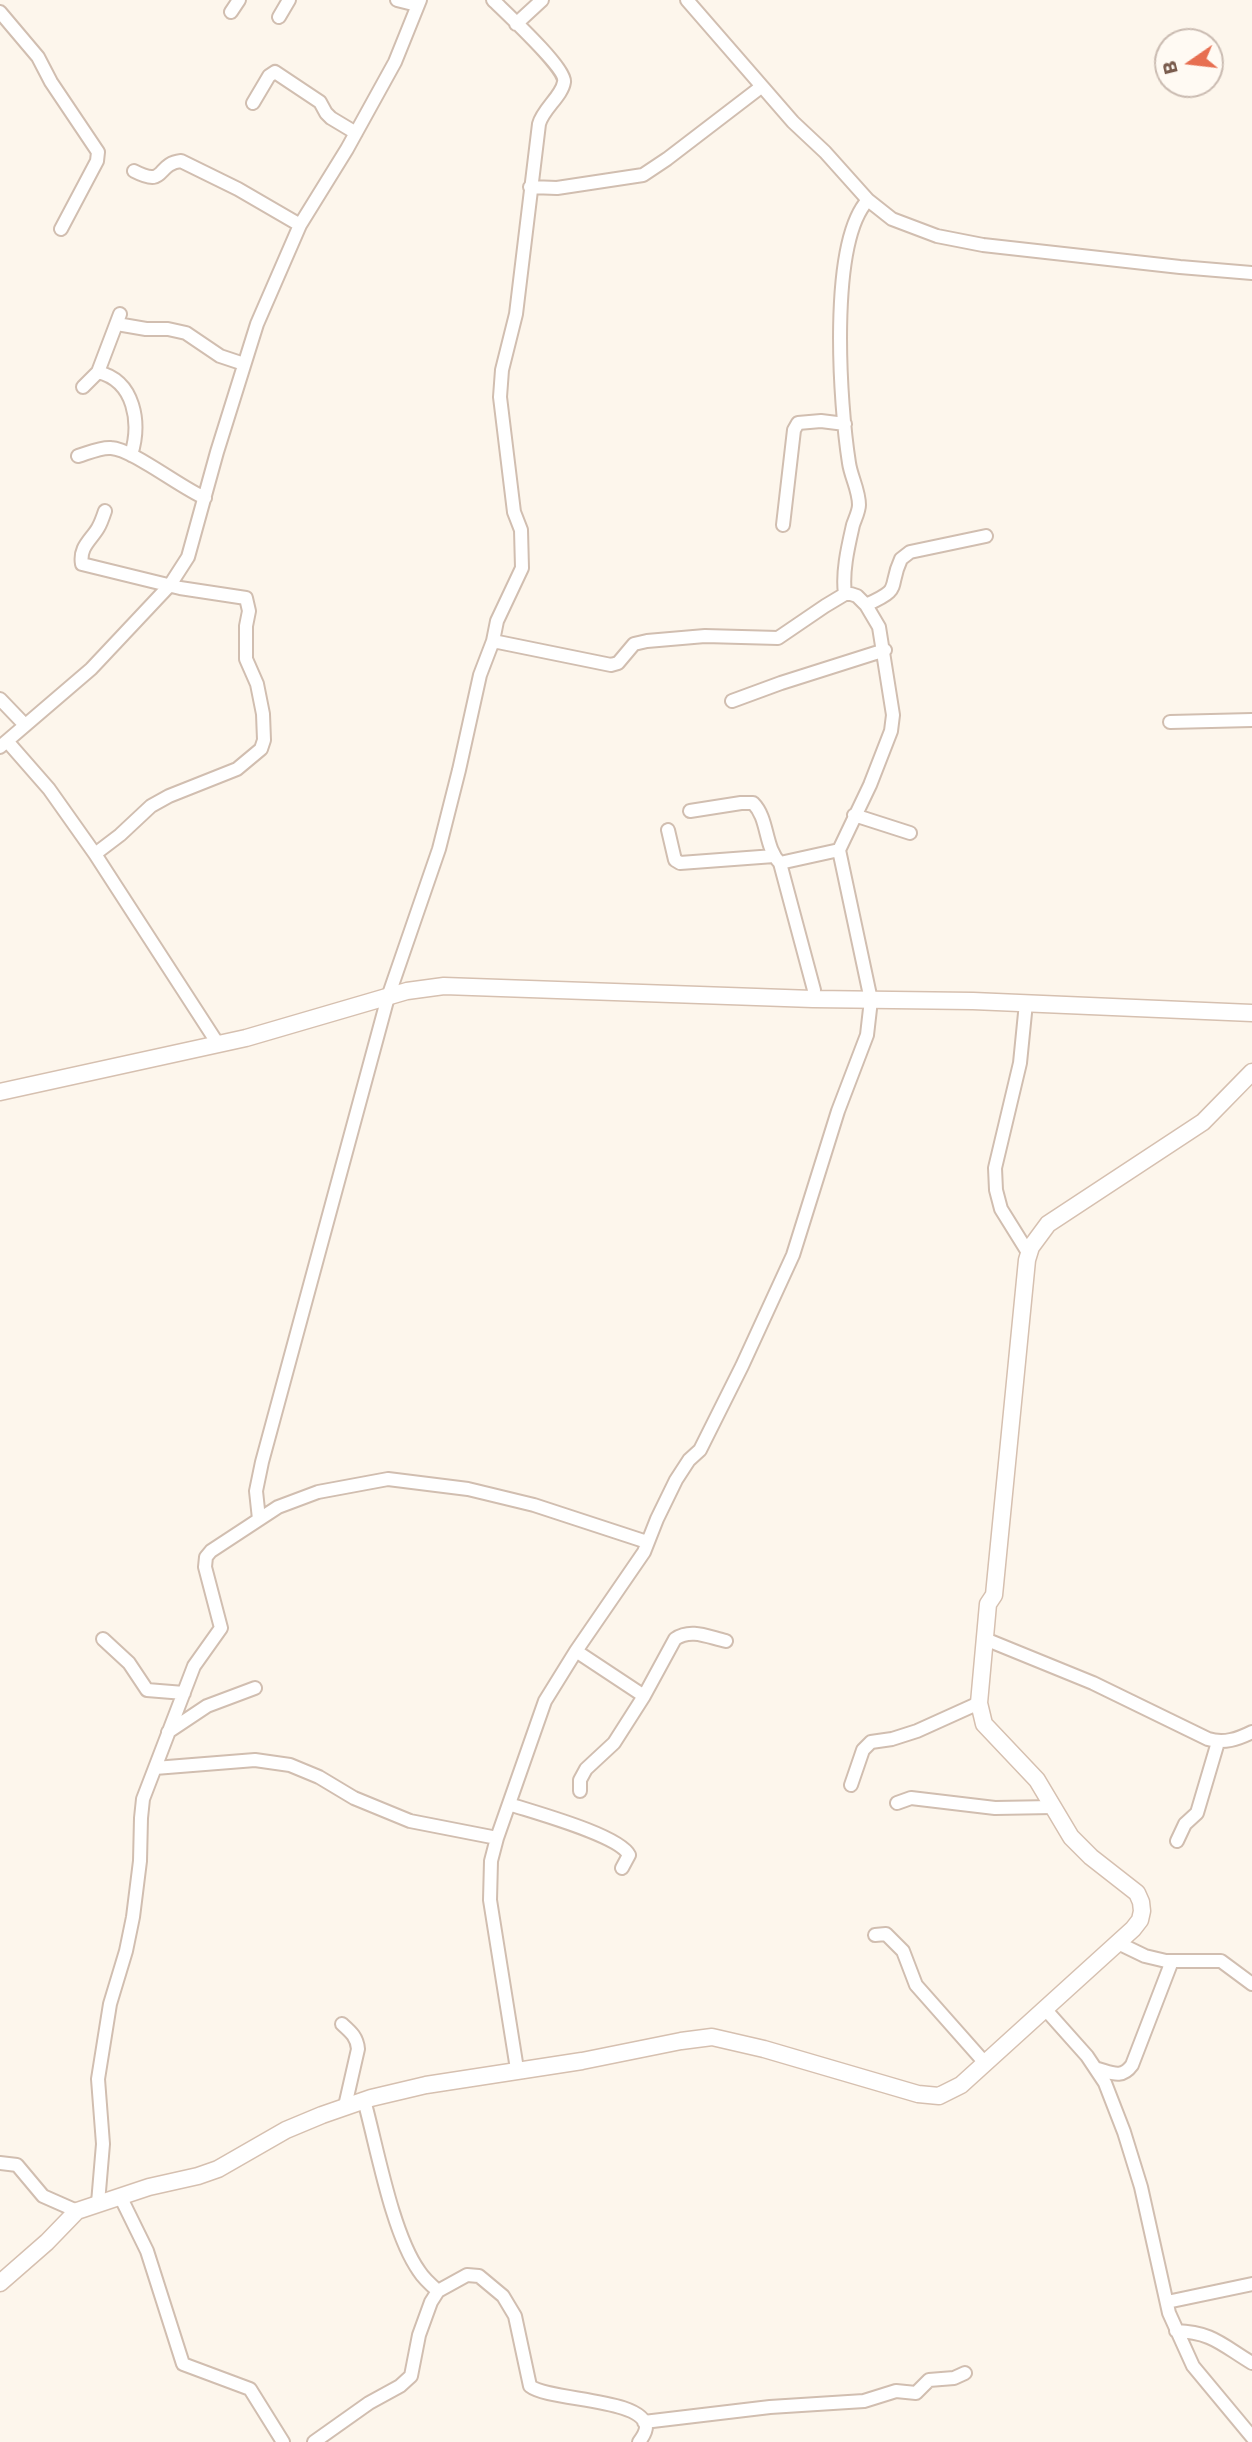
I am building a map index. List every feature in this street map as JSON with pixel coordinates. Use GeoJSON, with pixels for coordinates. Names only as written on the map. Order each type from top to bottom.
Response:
{"type":"FeatureCollection","features":[{"type":"Feature","properties":{"kind":"street"},"geometry":{"type":"LineString","coordinates":[[231,12],[239,0]]}},
{"type":"Feature","properties":{"kind":"street"},"geometry":{"type":"LineString","coordinates":[[279,17],[289,0]]}},
{"type":"Feature","properties":{"kind":"street"},"geometry":{"type":"LineString","coordinates":[[219,1044],[95,854],[49,789],[4,744],[24,724],[80,680],[170,585],[188,557],[257,324],[300,225],[396,62],[419,3],[397,0]]}},
{"type":"Feature","properties":{"kind":"street"},"geometry":{"type":"LineString","coordinates":[[259,1519],[256,1491],[262,1462],[388,997],[439,849],[460,770],[480,674],[493,641],[497,621],[523,562],[521,530],[514,512],[507,464],[500,397],[502,369],[516,314],[540,117],[564,84],[564,77],[551,58],[493,0]]}},
{"type":"Feature","properties":{"kind":"street"},"geometry":{"type":"LineString","coordinates":[[516,24],[542,0]]}},
{"type":"Feature","properties":{"kind":"street"},"geometry":{"type":"LineString","coordinates":[[687,0],[761,87],[868,200],[892,219],[915,230],[983,245],[1252,273]]}},
{"type":"Feature","properties":{"kind":"street"},"geometry":{"type":"LineString","coordinates":[[0,12],[38,57],[51,82],[98,152],[97,161],[61,229]]}},
{"type":"Feature","properties":{"kind":"street"},"geometry":{"type":"LineString","coordinates":[[253,103],[269,76],[275,72],[320,102],[331,118],[356,133]]}},
{"type":"Feature","properties":{"kind":"street"},"geometry":{"type":"LineString","coordinates":[[530,187],[556,188],[643,174],[667,159],[761,87]]}},
{"type":"Feature","properties":{"kind":"street"},"geometry":{"type":"LineString","coordinates":[[134,171],[148,178],[157,177],[173,162],[181,161],[238,189],[300,225]]}},
{"type":"Feature","properties":{"kind":"street"},"geometry":{"type":"LineString","coordinates":[[845,594],[846,559],[859,506],[850,466],[845,424],[841,297],[856,216],[868,200]]}},
{"type":"Feature","properties":{"kind":"street"},"geometry":{"type":"LineString","coordinates":[[83,387],[98,372],[119,319],[138,328],[168,329],[186,333],[220,356],[244,364]]}},
{"type":"Feature","properties":{"kind":"street"},"geometry":{"type":"LineString","coordinates":[[98,372],[111,375],[130,397],[137,432],[131,455]]}},
{"type":"Feature","properties":{"kind":"street"},"geometry":{"type":"LineString","coordinates":[[783,525],[794,430],[798,423],[821,421],[845,424]]}},
{"type":"Feature","properties":{"kind":"street"},"geometry":{"type":"LineString","coordinates":[[78,456],[108,448],[131,455],[187,490],[205,498]]}},
{"type":"Feature","properties":{"kind":"street"},"geometry":{"type":"LineString","coordinates":[[95,854],[120,835],[150,806],[237,769],[261,749],[264,740],[261,696],[245,650],[249,611],[246,598],[170,585],[82,564],[82,555],[89,538],[97,530],[105,511]]}},
{"type":"Feature","properties":{"kind":"street"},"geometry":{"type":"LineString","coordinates":[[866,605],[888,595],[895,585],[901,559],[910,552],[986,537]]}},
{"type":"Feature","properties":{"kind":"street"},"geometry":{"type":"LineString","coordinates":[[493,641],[611,665],[618,663],[634,644],[647,641],[705,636],[778,638],[845,594],[857,596],[866,605],[879,627],[885,650],[893,715],[891,731],[870,785],[839,850],[871,1000],[867,1035],[838,1111],[793,1255],[700,1450],[689,1460],[676,1480],[644,1552],[576,1651],[545,1702],[497,1838],[491,1861],[490,1900],[517,2070]]}},
{"type":"Feature","properties":{"kind":"street"},"geometry":{"type":"LineString","coordinates":[[732,701],[885,650]]}},
{"type":"Feature","properties":{"kind":"street"},"geometry":{"type":"LineString","coordinates":[[0,699],[24,724]]}},
{"type":"Feature","properties":{"kind":"street"},"geometry":{"type":"LineString","coordinates":[[1170,722],[1252,720]]}},
{"type":"Feature","properties":{"kind":"street"},"geometry":{"type":"LineString","coordinates":[[690,811],[741,803],[753,803],[759,810],[777,860],[814,990],[813,999]]}},
{"type":"Feature","properties":{"kind":"street"},"geometry":{"type":"LineString","coordinates":[[854,815],[910,833]]}},
{"type":"Feature","properties":{"kind":"street"},"geometry":{"type":"LineString","coordinates":[[668,830],[675,860],[680,863],[777,860],[839,850]]}},
{"type":"Feature","properties":{"kind":"street"},"geometry":{"type":"LineString","coordinates":[[0,1092],[219,1044],[407,992],[444,986],[813,999],[1026,1003],[1252,1013]]}},
{"type":"Feature","properties":{"kind":"street"},"geometry":{"type":"LineString","coordinates":[[1026,1003],[1020,1063],[995,1168],[996,1190],[1001,1209],[1029,1254]]}},
{"type":"Feature","properties":{"kind":"street"},"geometry":{"type":"LineString","coordinates":[[0,2283],[47,2242],[77,2211],[120,2196],[218,2169],[286,2130],[345,2106],[426,2085],[582,2061],[712,2037],[764,2049],[887,2086],[939,2096],[961,2084],[1118,1943],[1140,1920],[1141,1902],[1137,1893],[1091,1857],[1071,1837],[1037,1780],[984,1724],[979,1703],[988,1604],[994,1595],[1029,1254],[1048,1224],[1203,1122],[1252,1072]]}},
{"type":"Feature","properties":{"kind":"street"},"geometry":{"type":"LineString","coordinates":[[98,2203],[103,2144],[98,2079],[110,2004],[133,1917],[144,1799],[194,1666],[221,1628],[205,1567],[206,1557],[278,1507],[318,1492],[388,1479],[468,1489],[534,1505],[647,1542]]}},
{"type":"Feature","properties":{"kind":"street"},"geometry":{"type":"LineString","coordinates":[[580,1791],[580,1780],[586,1769],[614,1743],[675,1639],[686,1633],[696,1633],[726,1641]]}},
{"type":"Feature","properties":{"kind":"street"},"geometry":{"type":"LineString","coordinates":[[103,1639],[129,1663],[147,1690],[184,1693]]}},
{"type":"Feature","properties":{"kind":"street"},"geometry":{"type":"LineString","coordinates":[[985,1639],[1081,1678],[1218,1742],[1238,1739],[1252,1732]]}},
{"type":"Feature","properties":{"kind":"street"},"geometry":{"type":"LineString","coordinates":[[576,1651],[644,1696]]}},
{"type":"Feature","properties":{"kind":"street"},"geometry":{"type":"LineString","coordinates":[[168,1732],[208,1706],[255,1688]]}},
{"type":"Feature","properties":{"kind":"street"},"geometry":{"type":"LineString","coordinates":[[851,1786],[863,1750],[871,1742],[917,1731],[979,1703]]}},
{"type":"Feature","properties":{"kind":"street"},"geometry":{"type":"LineString","coordinates":[[1177,1841],[1185,1824],[1197,1812],[1218,1742]]}},
{"type":"Feature","properties":{"kind":"street"},"geometry":{"type":"LineString","coordinates":[[155,1768],[256,1760],[290,1765],[319,1777],[354,1798],[410,1821],[497,1838]]}},
{"type":"Feature","properties":{"kind":"street"},"geometry":{"type":"LineString","coordinates":[[897,1803],[911,1798],[995,1808],[1052,1807]]}},
{"type":"Feature","properties":{"kind":"street"},"geometry":{"type":"LineString","coordinates":[[509,1804],[592,1832],[619,1845],[626,1849],[629,1855],[622,1868]]}},
{"type":"Feature","properties":{"kind":"street"},"geometry":{"type":"LineString","coordinates":[[875,1935],[886,1934],[898,1944],[916,1984],[985,2063]]}},
{"type":"Feature","properties":{"kind":"street"},"geometry":{"type":"LineString","coordinates":[[1118,1943],[1145,1956],[1172,1961],[1221,1961],[1252,1984]]}},
{"type":"Feature","properties":{"kind":"street"},"geometry":{"type":"LineString","coordinates":[[1098,2069],[1120,2075],[1127,2072],[1132,2065],[1172,1961]]}},
{"type":"Feature","properties":{"kind":"street"},"geometry":{"type":"LineString","coordinates":[[1046,2010],[1098,2069],[1124,2132],[1141,2187],[1176,2331],[1193,2366],[1252,2437]]}},
{"type":"Feature","properties":{"kind":"street"},"geometry":{"type":"LineString","coordinates":[[342,2024],[353,2034],[358,2049],[345,2106]]}},
{"type":"Feature","properties":{"kind":"street"},"geometry":{"type":"LineString","coordinates":[[364,2100],[394,2213],[405,2243],[418,2270],[438,2291]]}},
{"type":"Feature","properties":{"kind":"street"},"geometry":{"type":"LineString","coordinates":[[0,2163],[17,2165],[43,2196],[77,2211]]}},
{"type":"Feature","properties":{"kind":"street"},"geometry":{"type":"LineString","coordinates":[[120,2196],[147,2251],[183,2364],[250,2389],[283,2442]]}},
{"type":"Feature","properties":{"kind":"street"},"geometry":{"type":"LineString","coordinates":[[314,2442],[411,2376],[426,2313],[438,2291],[467,2275],[479,2276],[503,2296],[515,2316],[530,2386],[540,2392],[625,2408],[645,2422],[645,2431],[639,2442]]}},
{"type":"Feature","properties":{"kind":"street"},"geometry":{"type":"LineString","coordinates":[[1167,2302],[1252,2284]]}},
{"type":"Feature","properties":{"kind":"street"},"geometry":{"type":"LineString","coordinates":[[1176,2331],[1196,2332],[1214,2338],[1252,2363]]}},
{"type":"Feature","properties":{"kind":"street"},"geometry":{"type":"LineString","coordinates":[[645,2422],[771,2407],[864,2401],[896,2391],[916,2393],[929,2380],[954,2378],[965,2373]]}}]}
